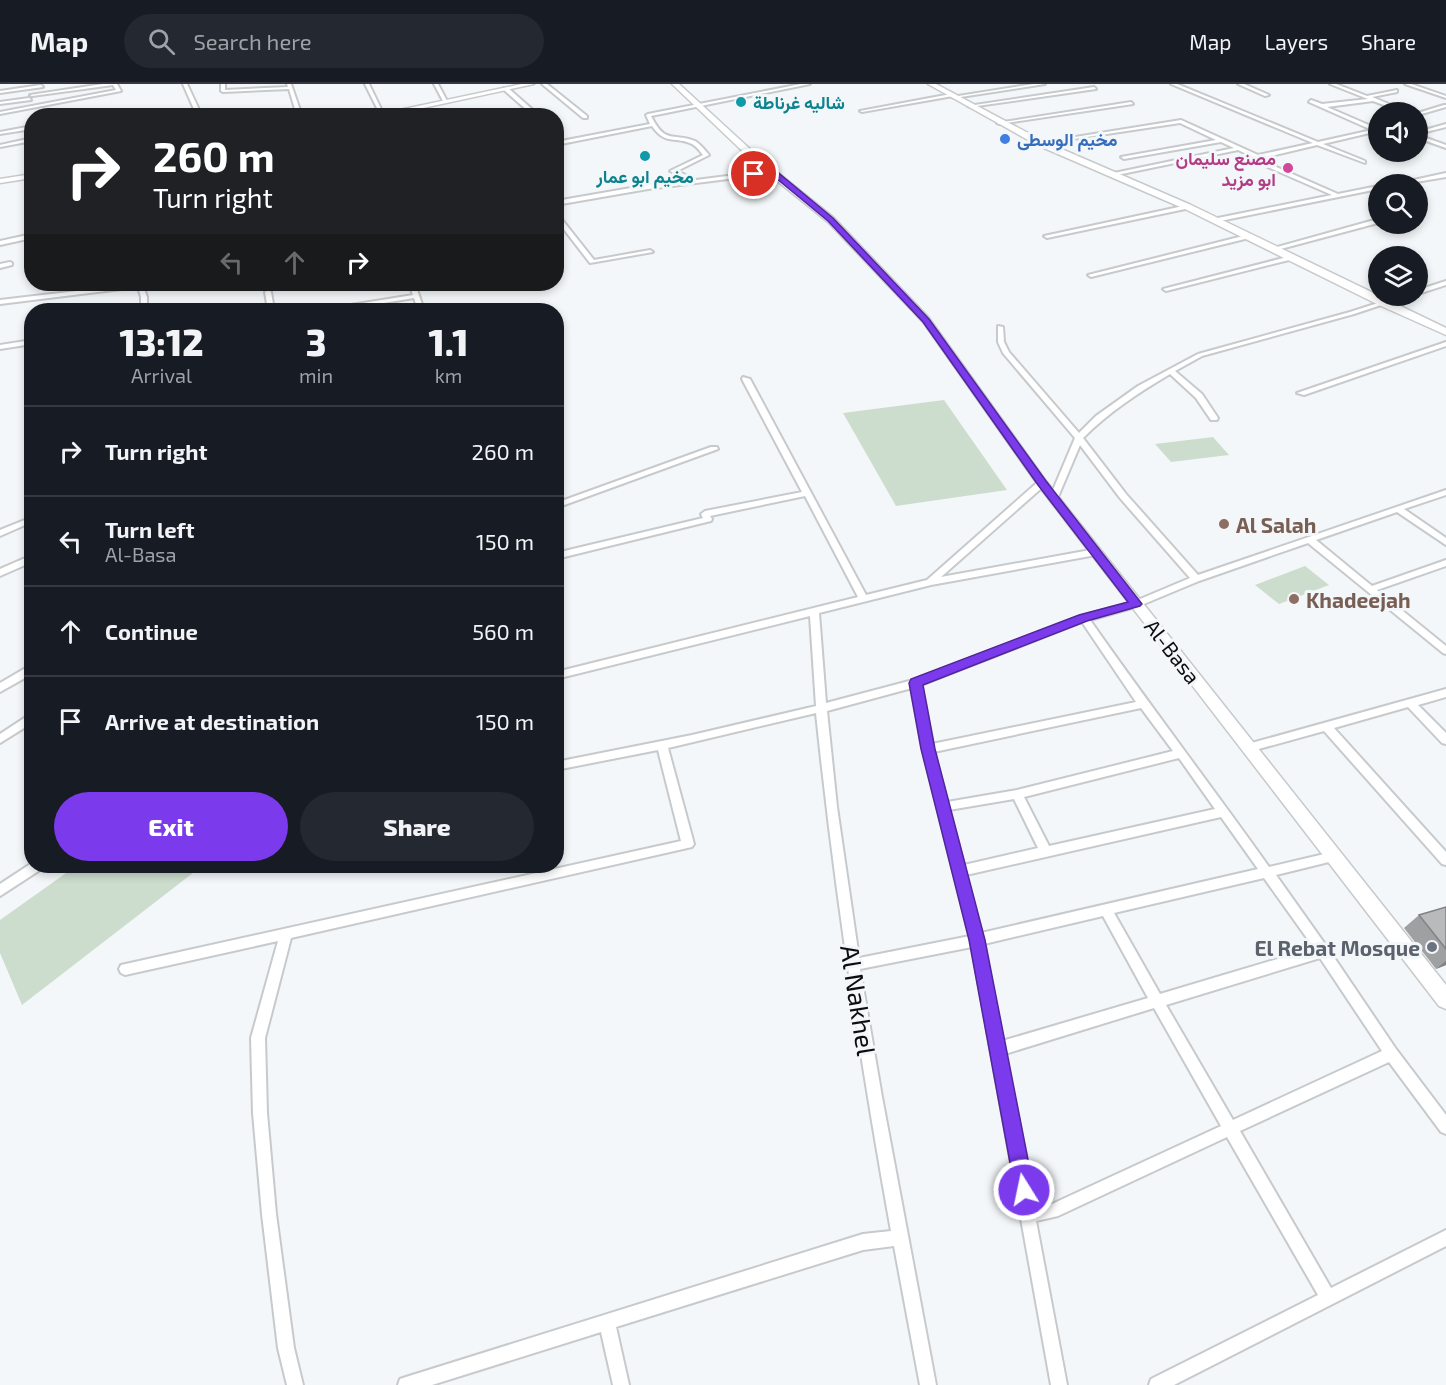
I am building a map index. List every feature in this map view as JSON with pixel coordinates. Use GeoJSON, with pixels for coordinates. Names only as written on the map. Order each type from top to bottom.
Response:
{"type":"FeatureCollection","features":[{"type":"Feature","properties":{"kind":"street"},"geometry":{"type":"LineString","coordinates":[[0,103],[31,97],[114,84],[119,92],[28,108],[31,97],[28,88]]}},
{"type":"Feature","properties":{"kind":"street"},"geometry":{"type":"LineString","coordinates":[[185,84],[196,108]]}},
{"type":"Feature","properties":{"kind":"street"},"geometry":{"type":"LineString","coordinates":[[224,84],[222,91],[290,86],[297,108]]}},
{"type":"Feature","properties":{"kind":"street"},"geometry":{"type":"LineString","coordinates":[[367,84],[376,108]]}},
{"type":"Feature","properties":{"kind":"street"},"geometry":{"type":"LineString","coordinates":[[436,84],[445,100]]}},
{"type":"Feature","properties":{"kind":"street"},"geometry":{"type":"LineString","coordinates":[[409,108],[531,84]]}},
{"type":"Feature","properties":{"kind":"street"},"geometry":{"type":"LineString","coordinates":[[544,84],[585,117]]}},
{"type":"Feature","properties":{"kind":"street","name":"Al-Basa"},"geometry":{"type":"LineString","coordinates":[[675,84],[773,172],[831,220],[926,320],[1042,483],[1446,1000]]}},
{"type":"Feature","properties":{"kind":"street"},"geometry":{"type":"LineString","coordinates":[[697,182],[673,171],[706,155],[695,143],[669,140],[652,125],[648,115],[808,84]]}},
{"type":"Feature","properties":{"kind":"street"},"geometry":{"type":"LineString","coordinates":[[931,84],[999,123],[1040,143],[1188,207],[1368,296]]}},
{"type":"Feature","properties":{"kind":"street"},"geometry":{"type":"LineString","coordinates":[[862,111],[1043,84]]}},
{"type":"Feature","properties":{"kind":"street"},"geometry":{"type":"LineString","coordinates":[[1173,84],[1363,162]]}},
{"type":"Feature","properties":{"kind":"street"},"geometry":{"type":"LineString","coordinates":[[1240,84],[1267,95]]}},
{"type":"Feature","properties":{"kind":"street"},"geometry":{"type":"LineString","coordinates":[[1334,84],[1380,102]]}},
{"type":"Feature","properties":{"kind":"street"},"geometry":{"type":"LineString","coordinates":[[1407,84],[1446,97]]}},
{"type":"Feature","properties":{"kind":"street"},"geometry":{"type":"LineString","coordinates":[[0,92],[49,85]]}},
{"type":"Feature","properties":{"kind":"street"},"geometry":{"type":"LineString","coordinates":[[1249,87],[1257,86]]}},
{"type":"Feature","properties":{"kind":"street"},"geometry":{"type":"LineString","coordinates":[[970,106],[1094,88]]}},
{"type":"Feature","properties":{"kind":"street"},"geometry":{"type":"LineString","coordinates":[[506,89],[528,108]]}},
{"type":"Feature","properties":{"kind":"street"},"geometry":{"type":"LineString","coordinates":[[1366,97],[1395,91]]}},
{"type":"Feature","properties":{"kind":"street"},"geometry":{"type":"LineString","coordinates":[[1320,106],[1372,99]]}},
{"type":"Feature","properties":{"kind":"street"},"geometry":{"type":"LineString","coordinates":[[1311,101],[1368,126]]}},
{"type":"Feature","properties":{"kind":"street"},"geometry":{"type":"LineString","coordinates":[[999,123],[1131,103]]}},
{"type":"Feature","properties":{"kind":"street"},"geometry":{"type":"LineString","coordinates":[[51,104],[52,108]]}},
{"type":"Feature","properties":{"kind":"street"},"geometry":{"type":"LineString","coordinates":[[1428,111],[1446,106]]}},
{"type":"Feature","properties":{"kind":"street"},"geometry":{"type":"LineString","coordinates":[[0,113],[24,109]]}},
{"type":"Feature","properties":{"kind":"street"},"geometry":{"type":"LineString","coordinates":[[1040,143],[1181,121],[1257,157],[1368,132]]}},
{"type":"Feature","properties":{"kind":"street"},"geometry":{"type":"LineString","coordinates":[[1428,130],[1446,124]]}},
{"type":"Feature","properties":{"kind":"street"},"geometry":{"type":"LineString","coordinates":[[564,142],[652,125]]}},
{"type":"Feature","properties":{"kind":"street"},"geometry":{"type":"LineString","coordinates":[[0,133],[24,128]]}},
{"type":"Feature","properties":{"kind":"street"},"geometry":{"type":"LineString","coordinates":[[1428,139],[1446,147]]}},
{"type":"Feature","properties":{"kind":"street"},"geometry":{"type":"LineString","coordinates":[[1124,157],[1222,140]]}},
{"type":"Feature","properties":{"kind":"street"},"geometry":{"type":"LineString","coordinates":[[0,146],[24,141]]}},
{"type":"Feature","properties":{"kind":"street"},"geometry":{"type":"LineString","coordinates":[[1114,175],[1239,148]]}},
{"type":"Feature","properties":{"kind":"street"},"geometry":{"type":"LineString","coordinates":[[1257,157],[1254,159],[1338,196]]}},
{"type":"Feature","properties":{"kind":"street"},"geometry":{"type":"LineString","coordinates":[[564,202],[648,187],[773,172]]}},
{"type":"Feature","properties":{"kind":"street"},"geometry":{"type":"LineString","coordinates":[[1428,178],[1446,175]]}},
{"type":"Feature","properties":{"kind":"street"},"geometry":{"type":"LineString","coordinates":[[0,181],[24,177]]}},
{"type":"Feature","properties":{"kind":"street"},"geometry":{"type":"LineString","coordinates":[[1215,220],[1368,190]]}},
{"type":"Feature","properties":{"kind":"street"},"geometry":{"type":"LineString","coordinates":[[1047,236],[1188,207]]}},
{"type":"Feature","properties":{"kind":"street"},"geometry":{"type":"LineString","coordinates":[[1273,249],[1368,223]]}},
{"type":"Feature","properties":{"kind":"street"},"geometry":{"type":"LineString","coordinates":[[564,224],[592,261],[650,252]]}},
{"type":"Feature","properties":{"kind":"street"},"geometry":{"type":"LineString","coordinates":[[1091,275],[1247,237]]}},
{"type":"Feature","properties":{"kind":"street"},"geometry":{"type":"LineString","coordinates":[[0,243],[24,238]]}},
{"type":"Feature","properties":{"kind":"street"},"geometry":{"type":"LineString","coordinates":[[1166,289],[1291,258]]}},
{"type":"Feature","properties":{"kind":"street"},"geometry":{"type":"LineString","coordinates":[[0,266],[10,264]]}},
{"type":"Feature","properties":{"kind":"street"},"geometry":{"type":"LineString","coordinates":[[1428,289],[1446,283]]}},
{"type":"Feature","properties":{"kind":"street"},"geometry":{"type":"LineString","coordinates":[[0,302],[86,291]]}},
{"type":"Feature","properties":{"kind":"street"},"geometry":{"type":"LineString","coordinates":[[414,291],[418,303]]}},
{"type":"Feature","properties":{"kind":"street"},"geometry":{"type":"LineString","coordinates":[[268,292],[270,303]]}},
{"type":"Feature","properties":{"kind":"street"},"geometry":{"type":"LineString","coordinates":[[374,303],[416,296]]}},
{"type":"Feature","properties":{"kind":"street"},"geometry":{"type":"LineString","coordinates":[[1054,497],[1079,438],[1099,418],[1141,388],[1200,355],[1372,306]]}},
{"type":"Feature","properties":{"kind":"street"},"geometry":{"type":"LineString","coordinates":[[1389,306],[1446,332]]}},
{"type":"Feature","properties":{"kind":"street"},"geometry":{"type":"LineString","coordinates":[[1435,327],[1446,324]]}},
{"type":"Feature","properties":{"kind":"street"},"geometry":{"type":"LineString","coordinates":[[1000,327],[1001,342],[1006,353],[1079,438],[1123,496],[1196,579]]}},
{"type":"Feature","properties":{"kind":"street"},"geometry":{"type":"LineString","coordinates":[[0,347],[24,343]]}},
{"type":"Feature","properties":{"kind":"street"},"geometry":{"type":"LineString","coordinates":[[1300,393],[1446,344]]}},
{"type":"Feature","properties":{"kind":"street"},"geometry":{"type":"LineString","coordinates":[[1170,371],[1199,396],[1214,418]]}},
{"type":"Feature","properties":{"kind":"street"},"geometry":{"type":"LineString","coordinates":[[746,379],[864,599]]}},
{"type":"Feature","properties":{"kind":"street"},"geometry":{"type":"LineString","coordinates":[[564,503],[673,466],[714,449]]}},
{"type":"Feature","properties":{"kind":"street"},"geometry":{"type":"LineString","coordinates":[[931,582],[1042,483]]}},
{"type":"Feature","properties":{"kind":"street"},"geometry":{"type":"LineString","coordinates":[[564,764],[662,746],[820,710],[916,683],[1084,618],[1136,604],[1196,579],[1311,541],[1446,492]]}},
{"type":"Feature","properties":{"kind":"street"},"geometry":{"type":"LineString","coordinates":[[564,554],[708,519],[705,514],[807,494]]}},
{"type":"Feature","properties":{"kind":"street"},"geometry":{"type":"LineString","coordinates":[[1398,509],[1446,542]]}},
{"type":"Feature","properties":{"kind":"street"},"geometry":{"type":"LineString","coordinates":[[0,533],[24,522]]}},
{"type":"Feature","properties":{"kind":"street"},"geometry":{"type":"LineString","coordinates":[[1311,541],[1446,651]]}},
{"type":"Feature","properties":{"kind":"street"},"geometry":{"type":"LineString","coordinates":[[564,674],[931,582],[1096,552]]}},
{"type":"Feature","properties":{"kind":"street"},"geometry":{"type":"LineString","coordinates":[[0,573],[24,562]]}},
{"type":"Feature","properties":{"kind":"street"},"geometry":{"type":"LineString","coordinates":[[1372,589],[1446,563]]}},
{"type":"Feature","properties":{"kind":"street","name":"Al Nakhel"},"geometry":{"type":"LineString","coordinates":[[814,612],[820,710],[835,842],[853,965],[874,1096],[928,1385]]}},
{"type":"Feature","properties":{"kind":"street"},"geometry":{"type":"LineString","coordinates":[[1084,618],[1143,704],[1181,753],[1323,951],[1391,1054],[1446,1127]]}},
{"type":"Feature","properties":{"kind":"street"},"geometry":{"type":"LineString","coordinates":[[0,688],[24,674]]}},
{"type":"Feature","properties":{"kind":"street"},"geometry":{"type":"LineString","coordinates":[[916,683],[928,749],[977,940],[1059,1385]]}},
{"type":"Feature","properties":{"kind":"street"},"geometry":{"type":"LineString","coordinates":[[1248,748],[1446,693]]}},
{"type":"Feature","properties":{"kind":"street"},"geometry":{"type":"LineString","coordinates":[[1410,703],[1446,740]]}},
{"type":"Feature","properties":{"kind":"street"},"geometry":{"type":"LineString","coordinates":[[928,749],[1143,704]]}},
{"type":"Feature","properties":{"kind":"street"},"geometry":{"type":"LineString","coordinates":[[0,739],[24,722]]}},
{"type":"Feature","properties":{"kind":"street"},"geometry":{"type":"LineString","coordinates":[[1327,727],[1446,860]]}},
{"type":"Feature","properties":{"kind":"street"},"geometry":{"type":"LineString","coordinates":[[564,872],[688,844],[662,746]]}},
{"type":"Feature","properties":{"kind":"street"},"geometry":{"type":"LineString","coordinates":[[942,807],[1017,794],[1181,753]]}},
{"type":"Feature","properties":{"kind":"street"},"geometry":{"type":"LineString","coordinates":[[1017,794],[1046,852]]}},
{"type":"Feature","properties":{"kind":"street"},"geometry":{"type":"LineString","coordinates":[[960,871],[1222,812]]}},
{"type":"Feature","properties":{"kind":"street"},"geometry":{"type":"LineString","coordinates":[[853,965],[977,940],[1333,857]]}},
{"type":"Feature","properties":{"kind":"street"},"geometry":{"type":"LineString","coordinates":[[0,891],[26,873]]}},
{"type":"Feature","properties":{"kind":"street"},"geometry":{"type":"LineString","coordinates":[[124,969],[560,873]]}},
{"type":"Feature","properties":{"kind":"street"},"geometry":{"type":"LineString","coordinates":[[1106,910],[1156,1002],[1231,1127],[1328,1298]]}},
{"type":"Feature","properties":{"kind":"street"},"geometry":{"type":"LineString","coordinates":[[286,935],[258,1038],[260,1113],[269,1214],[286,1348],[295,1385]]}},
{"type":"Feature","properties":{"kind":"street"},"geometry":{"type":"LineString","coordinates":[[998,1049],[1323,951]]}},
{"type":"Feature","properties":{"kind":"street"},"geometry":{"type":"LineString","coordinates":[[1432,982],[1446,978]]}},
{"type":"Feature","properties":{"kind":"street"},"geometry":{"type":"LineString","coordinates":[[1029,1214],[1053,1211],[1391,1054]]}},
{"type":"Feature","properties":{"kind":"street"},"geometry":{"type":"LineString","coordinates":[[406,1385],[607,1324],[863,1242],[901,1237]]}},
{"type":"Feature","properties":{"kind":"street"},"geometry":{"type":"LineString","coordinates":[[1157,1385],[1446,1238]]}},
{"type":"Feature","properties":{"kind":"street"},"geometry":{"type":"LineString","coordinates":[[607,1324],[621,1385]]}},
{"type":"Feature","properties":{"kind":"green space"},"geometry":{"type":"Polygon","coordinates":[[[944,400],[1007,490],[896,506],[843,413],[944,400]]]}},
{"type":"Feature","properties":{"kind":"green space"},"geometry":{"type":"Polygon","coordinates":[[[1213,437],[1229,455],[1171,462],[1155,444],[1213,437]]]}},
{"type":"Feature","properties":{"kind":"green space"},"geometry":{"type":"Polygon","coordinates":[[[1305,566],[1329,585],[1279,604],[1255,585],[1305,566]]]}},
{"type":"Feature","properties":{"kind":"green space"},"geometry":{"type":"Polygon","coordinates":[[[66,873],[193,873],[22,1005],[0,953],[0,920],[66,873]]]}},
{"type":"Feature","properties":{"kind":"building"},"geometry":{"type":"Polygon","coordinates":[[[1446,907],[1446,949],[1419,915],[1446,907]]]}},
{"type":"Feature","properties":{"kind":"place","name":"شاليه غرناطة"},"geometry":{"type":"Point","coordinates":[741,102]}},
{"type":"Feature","properties":{"kind":"place","name":"مخيم الوسطى"},"geometry":{"type":"Point","coordinates":[1005,139]}},
{"type":"Feature","properties":{"kind":"place","name":"مخيم ابو عمار"},"geometry":{"type":"Point","coordinates":[645,156]}},
{"type":"Feature","properties":{"kind":"place","name":"مصنع سليمان ابو مزيد"},"geometry":{"type":"Point","coordinates":[1288,168]}},
{"type":"Feature","properties":{"kind":"place","name":"Al Salah"},"geometry":{"type":"Point","coordinates":[1224,524]}},
{"type":"Feature","properties":{"kind":"place","name":"Khadeejah"},"geometry":{"type":"Point","coordinates":[1294,599]}},
{"type":"Feature","properties":{"kind":"place","name":"El Rebat Mosque"},"geometry":{"type":"Point","coordinates":[1432,947]}},
{"type":"Feature","properties":{"kind":"route"},"geometry":{"type":"LineString","coordinates":[[754,174],[773,172],[831,220],[926,320],[1042,483],[1136,604],[1084,618],[916,683],[928,749],[977,940],[1024,1190]]}}]}
